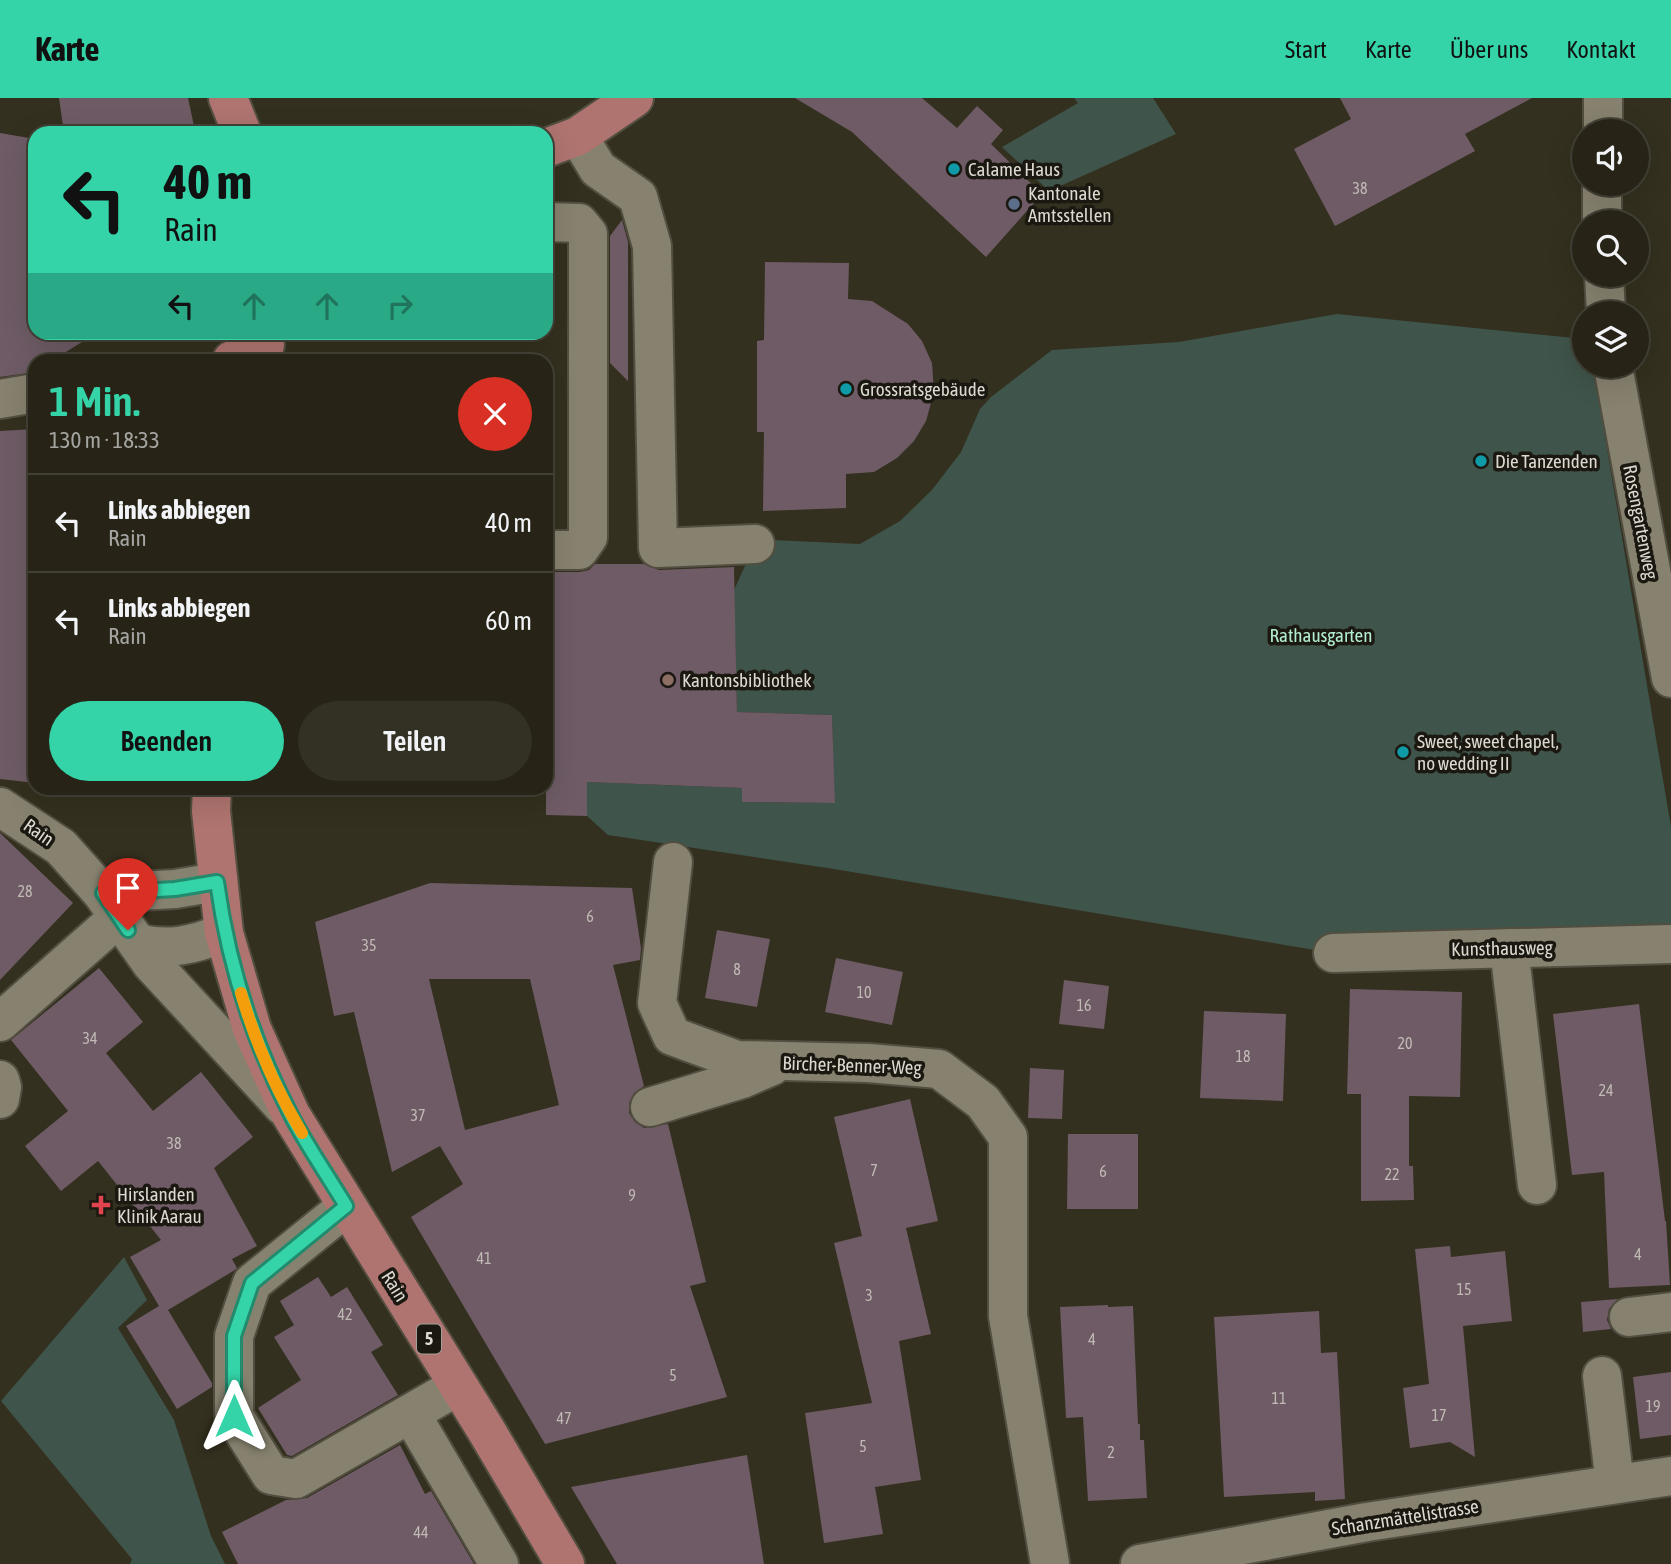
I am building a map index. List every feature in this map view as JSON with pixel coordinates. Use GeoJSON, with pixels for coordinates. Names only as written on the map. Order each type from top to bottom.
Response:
{"type":"FeatureCollection","features":[{"type":"Feature","properties":{"kind":"main road"},"geometry":{"type":"LineString","coordinates":[[228,98],[239,126]]}},
{"type":"Feature","properties":{"kind":"main road"},"geometry":{"type":"LineString","coordinates":[[562,142],[634,98]]}},
{"type":"Feature","properties":{"kind":"main road","name":"5"},"geometry":{"type":"LineString","coordinates":[[212,795],[217,882]]}},
{"type":"Feature","properties":{"kind":"main road","name":"Rain"},"geometry":{"type":"LineString","coordinates":[[217,882],[224,933],[252,1029],[291,1115],[565,1564]]}},
{"type":"Feature","properties":{"kind":"street"},"geometry":{"type":"LineString","coordinates":[[1603,98],[1603,119]]}},
{"type":"Feature","properties":{"kind":"street"},"geometry":{"type":"LineString","coordinates":[[562,142],[638,197],[652,246],[658,548],[755,544]]}},
{"type":"Feature","properties":{"kind":"street"},"geometry":{"type":"LineString","coordinates":[[553,222],[579,223],[588,234],[588,537],[579,550],[553,550]]}},
{"type":"Feature","properties":{"kind":"street","name":"Rosengartenweg"},"geometry":{"type":"LineString","coordinates":[[1615,378],[1671,678]]}},
{"type":"Feature","properties":{"kind":"street"},"geometry":{"type":"LineString","coordinates":[[0,399],[28,394]]}},
{"type":"Feature","properties":{"kind":"street","name":"Rain"},"geometry":{"type":"LineString","coordinates":[[0,807],[61,847],[119,918],[151,963],[291,1115]]}},
{"type":"Feature","properties":{"kind":"street","name":"Bircher-Benner-Weg"},"geometry":{"type":"LineString","coordinates":[[673,862],[657,1003],[672,1036],[737,1060],[868,1063],[939,1069],[983,1102],[1008,1137],[1008,1316],[1050,1564]]}},
{"type":"Feature","properties":{"kind":"street"},"geometry":{"type":"LineString","coordinates":[[0,1022],[119,918],[175,889],[217,882]]}},
{"type":"Feature","properties":{"kind":"street"},"geometry":{"type":"LineString","coordinates":[[119,918],[156,948],[184,947],[224,933]]}},
{"type":"Feature","properties":{"kind":"street","name":"Kunsthausweg"},"geometry":{"type":"LineString","coordinates":[[1333,953],[1671,944]]}},
{"type":"Feature","properties":{"kind":"street"},"geometry":{"type":"LineString","coordinates":[[1509,948],[1537,1185]]}},
{"type":"Feature","properties":{"kind":"street"},"geometry":{"type":"LineString","coordinates":[[650,1107],[742,1079],[780,1062]]}},
{"type":"Feature","properties":{"kind":"street"},"geometry":{"type":"LineString","coordinates":[[0,1080],[0,1099]]}},
{"type":"Feature","properties":{"kind":"street"},"geometry":{"type":"LineString","coordinates":[[346,1206],[252,1283],[234,1336],[234,1416],[271,1475],[296,1479],[458,1386]]}},
{"type":"Feature","properties":{"kind":"street"},"geometry":{"type":"LineString","coordinates":[[1629,1317],[1671,1312]]}},
{"type":"Feature","properties":{"kind":"street"},"geometry":{"type":"LineString","coordinates":[[1602,1376],[1615,1484]]}},
{"type":"Feature","properties":{"kind":"street"},"geometry":{"type":"LineString","coordinates":[[411,1414],[499,1564]]}},
{"type":"Feature","properties":{"kind":"street","name":"Schanzmättelistrasse"},"geometry":{"type":"LineString","coordinates":[[1140,1564],[1367,1522],[1671,1476]]}},
{"type":"Feature","properties":{"kind":"green space"},"geometry":{"type":"Polygon","coordinates":[[[1074,98],[1153,98],[1176,134],[1049,191],[1002,147],[1078,103],[1074,98]]]}},
{"type":"Feature","properties":{"kind":"green space","name":"Rathausgarten"},"geometry":{"type":"Polygon","coordinates":[[[1337,314],[1572,338],[1572,378],[1595,378],[1671,827],[1671,934],[1333,953],[834,869],[608,835],[587,816],[587,782],[742,788],[742,802],[834,803],[832,715],[737,712],[734,590],[755,544],[772,540],[860,544],[900,521],[932,490],[961,452],[980,409],[991,397],[1052,350],[1179,342],[1337,314]]]}},
{"type":"Feature","properties":{"kind":"green space"},"geometry":{"type":"Polygon","coordinates":[[[124,1257],[147,1300],[118,1328],[174,1420],[211,1536],[225,1564],[130,1564],[132,1559],[1,1401],[124,1257]]]}},
{"type":"Feature","properties":{"kind":"building"},"geometry":{"type":"Polygon","coordinates":[[[59,98],[188,98],[194,126],[63,126],[59,98]]]}},
{"type":"Feature","properties":{"kind":"building","name":"Calame Haus"},"geometry":{"type":"Polygon","coordinates":[[[795,98],[922,98],[957,128],[977,106],[1003,130],[991,144],[1042,194],[986,257],[852,132],[795,98]]]}},
{"type":"Feature","properties":{"kind":"building"},"geometry":{"type":"Polygon","coordinates":[[[1340,98],[1532,98],[1465,134],[1475,151],[1335,226],[1294,149],[1351,119],[1340,98]]]}},
{"type":"Feature","properties":{"kind":"building"},"geometry":{"type":"Polygon","coordinates":[[[0,133],[28,138],[28,340],[85,340],[63,354],[28,354],[28,373],[0,377],[0,133]]]}},
{"type":"Feature","properties":{"kind":"building"},"geometry":{"type":"Polygon","coordinates":[[[622,220],[628,242],[628,381],[610,363],[610,236],[622,220]]]}},
{"type":"Feature","properties":{"kind":"building","name":"Grossratsgebäude"},"geometry":{"type":"Polygon","coordinates":[[[765,262],[849,263],[848,299],[872,301],[908,324],[922,341],[932,363],[934,392],[926,421],[914,441],[897,458],[874,472],[846,474],[846,508],[763,511],[764,432],[757,432],[757,341],[764,340],[765,262]]]}},
{"type":"Feature","properties":{"kind":"building"},"geometry":{"type":"Polygon","coordinates":[[[28,429],[28,782],[0,779],[0,431],[28,429]]]}},
{"type":"Feature","properties":{"kind":"building"},"geometry":{"type":"Polygon","coordinates":[[[595,564],[644,564],[659,570],[734,567],[737,712],[832,715],[835,803],[742,802],[742,788],[587,782],[587,816],[546,815],[546,795],[553,795],[553,572],[589,570],[595,564]]]}},
{"type":"Feature","properties":{"kind":"building"},"geometry":{"type":"Polygon","coordinates":[[[0,833],[73,903],[0,980],[0,833]]]}},
{"type":"Feature","properties":{"kind":"building"},"geometry":{"type":"Polygon","coordinates":[[[430,883],[632,888],[641,948],[640,960],[613,965],[644,1086],[634,1093],[629,1103],[629,1113],[635,1122],[644,1128],[668,1124],[706,1282],[690,1286],[727,1397],[545,1444],[411,1217],[463,1184],[440,1146],[392,1172],[354,1012],[334,1016],[315,922],[430,883]],[[429,979],[465,1130],[559,1105],[530,979],[429,979]]]}},
{"type":"Feature","properties":{"kind":"building"},"geometry":{"type":"Polygon","coordinates":[[[717,930],[770,939],[757,1007],[705,998],[717,930]]]}},
{"type":"Feature","properties":{"kind":"building"},"geometry":{"type":"Polygon","coordinates":[[[836,958],[903,972],[892,1025],[825,1012],[836,958]]]}},
{"type":"Feature","properties":{"kind":"building"},"geometry":{"type":"Polygon","coordinates":[[[99,968],[143,1022],[106,1053],[153,1111],[201,1072],[253,1137],[214,1168],[257,1246],[232,1259],[237,1268],[235,1270],[168,1310],[212,1383],[212,1387],[177,1409],[126,1326],[159,1306],[130,1257],[161,1240],[98,1161],[61,1191],[25,1146],[68,1111],[11,1040],[99,968]]]}},
{"type":"Feature","properties":{"kind":"building"},"geometry":{"type":"Polygon","coordinates":[[[1064,980],[1109,986],[1104,1029],[1059,1024],[1064,980]]]}},
{"type":"Feature","properties":{"kind":"building"},"geometry":{"type":"Polygon","coordinates":[[[1350,989],[1462,992],[1460,1097],[1409,1096],[1409,1166],[1413,1166],[1414,1200],[1361,1201],[1361,1094],[1347,1094],[1350,989]]]}},
{"type":"Feature","properties":{"kind":"building"},"geometry":{"type":"Polygon","coordinates":[[[1639,1004],[1666,1221],[1670,1285],[1609,1288],[1604,1172],[1572,1175],[1553,1014],[1639,1004]]]}},
{"type":"Feature","properties":{"kind":"building"},"geometry":{"type":"Polygon","coordinates":[[[1204,1011],[1286,1014],[1283,1101],[1200,1098],[1204,1011]]]}},
{"type":"Feature","properties":{"kind":"building"},"geometry":{"type":"Polygon","coordinates":[[[1030,1068],[1064,1070],[1062,1119],[1028,1118],[1030,1068]]]}},
{"type":"Feature","properties":{"kind":"building"},"geometry":{"type":"Polygon","coordinates":[[[910,1099],[938,1221],[906,1228],[931,1334],[899,1341],[921,1480],[875,1487],[883,1534],[824,1543],[805,1413],[872,1403],[834,1243],[862,1236],[834,1117],[910,1099]]]}},
{"type":"Feature","properties":{"kind":"building"},"geometry":{"type":"Polygon","coordinates":[[[1068,1134],[1138,1134],[1138,1209],[1067,1209],[1068,1134]]]}},
{"type":"Feature","properties":{"kind":"building"},"geometry":{"type":"Polygon","coordinates":[[[1450,1246],[1451,1257],[1505,1251],[1512,1321],[1463,1326],[1475,1457],[1450,1442],[1410,1448],[1403,1388],[1429,1384],[1415,1249],[1450,1246]]]}},
{"type":"Feature","properties":{"kind":"building"},"geometry":{"type":"Polygon","coordinates":[[[318,1277],[331,1297],[347,1287],[383,1345],[371,1352],[398,1395],[292,1456],[287,1455],[258,1408],[301,1380],[274,1337],[294,1325],[280,1301],[318,1277]]]}},
{"type":"Feature","properties":{"kind":"building"},"geometry":{"type":"Polygon","coordinates":[[[1618,1299],[1609,1309],[1607,1320],[1611,1329],[1583,1332],[1581,1302],[1618,1299]]]}},
{"type":"Feature","properties":{"kind":"building"},"geometry":{"type":"Polygon","coordinates":[[[1133,1306],[1138,1424],[1140,1440],[1144,1440],[1147,1498],[1088,1501],[1083,1417],[1066,1418],[1060,1307],[1133,1306]]]}},
{"type":"Feature","properties":{"kind":"building"},"geometry":{"type":"Polygon","coordinates":[[[1319,1311],[1321,1353],[1337,1352],[1345,1499],[1315,1501],[1315,1492],[1224,1497],[1214,1317],[1319,1311]]]}},
{"type":"Feature","properties":{"kind":"building"},"geometry":{"type":"Polygon","coordinates":[[[1671,1372],[1671,1435],[1640,1439],[1633,1377],[1671,1372]]]}},
{"type":"Feature","properties":{"kind":"building"},"geometry":{"type":"Polygon","coordinates":[[[400,1445],[425,1494],[431,1491],[474,1564],[238,1564],[222,1532],[286,1500],[307,1498],[400,1445]]]}},
{"type":"Feature","properties":{"kind":"building"},"geometry":{"type":"Polygon","coordinates":[[[747,1455],[764,1564],[617,1564],[571,1487],[747,1455]]]}},
{"type":"Feature","properties":{"kind":"slow traffic"},"geometry":{"type":"LineString","coordinates":[[241,993],[252,1029],[291,1115],[302,1133]]}},
{"type":"Feature","properties":{"kind":"place","name":"Calame Haus"},"geometry":{"type":"Point","coordinates":[954,169]}},
{"type":"Feature","properties":{"kind":"place","name":"Kantonale Amtsstellen"},"geometry":{"type":"Point","coordinates":[1014,204]}},
{"type":"Feature","properties":{"kind":"place","name":"Grossratsgebäude"},"geometry":{"type":"Point","coordinates":[846,389]}},
{"type":"Feature","properties":{"kind":"place","name":"Die Tanzenden"},"geometry":{"type":"Point","coordinates":[1481,461]}},
{"type":"Feature","properties":{"kind":"place","name":"Kantonsbibliothek"},"geometry":{"type":"Point","coordinates":[668,680]}},
{"type":"Feature","properties":{"kind":"place","name":"Sweet, sweet chapel, no wedding II"},"geometry":{"type":"Point","coordinates":[1403,752]}},
{"type":"Feature","properties":{"kind":"place","name":"Hirslanden Klinik Aarau"},"geometry":{"type":"Point","coordinates":[101,1205]}},
{"type":"Feature","properties":{"kind":"route"},"geometry":{"type":"LineString","coordinates":[[128,930],[103,893],[175,889],[217,882],[224,933],[252,1029],[291,1115],[346,1206],[252,1283],[234,1336],[234,1416]]}}]}
